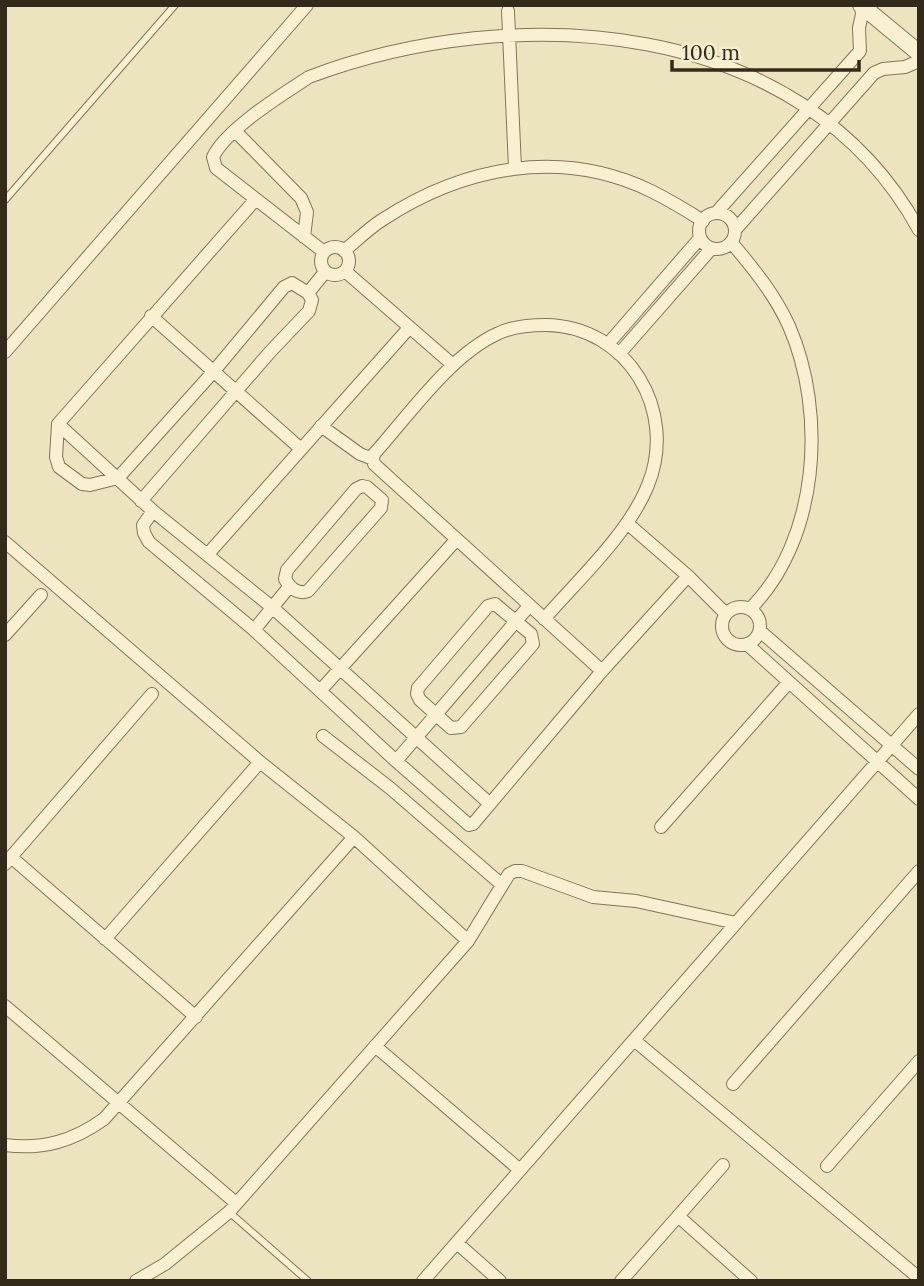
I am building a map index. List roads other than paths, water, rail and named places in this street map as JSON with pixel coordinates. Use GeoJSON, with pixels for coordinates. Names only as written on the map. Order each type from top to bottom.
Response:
{"type":"FeatureCollection","features":[{"type":"Feature","properties":{"kind":"street"},"geometry":{"type":"LineString","coordinates":[[5,352],[307,5]]}},
{"type":"Feature","properties":{"kind":"street"},"geometry":{"type":"LineString","coordinates":[[861,5],[919,53]]}},
{"type":"Feature","properties":{"kind":"street"},"geometry":{"type":"LineString","coordinates":[[608,344],[700,238],[703,221],[716,214],[860,51],[861,5]]}},
{"type":"Feature","properties":{"kind":"street"},"geometry":{"type":"LineString","coordinates":[[508,12],[515,168]]}},
{"type":"Feature","properties":{"kind":"street"},"geometry":{"type":"LineString","coordinates":[[324,252],[216,168],[213,157],[219,144],[276,99],[330,64],[377,42]]}},
{"type":"Feature","properties":{"kind":"street"},"geometry":{"type":"LineString","coordinates":[[700,238],[711,248],[722,248],[874,74],[883,69],[905,67],[919,61]]}},
{"type":"Feature","properties":{"kind":"street"},"geometry":{"type":"LineString","coordinates":[[750,63],[814,104],[833,121],[891,186],[919,230]]}},
{"type":"Feature","properties":{"kind":"street"},"geometry":{"type":"LineString","coordinates":[[235,131],[301,198],[307,212],[304,237]]}},
{"type":"Feature","properties":{"kind":"street"},"geometry":{"type":"LineString","coordinates":[[344,251],[379,222],[435,191],[463,180],[515,168],[556,167],[620,179],[650,190],[703,221]]}},
{"type":"Feature","properties":{"kind":"street"},"geometry":{"type":"LineString","coordinates":[[141,501],[309,311],[312,300],[307,293],[292,283],[284,287],[214,371],[118,478],[90,485],[82,484],[59,467],[55,457],[58,424],[255,200]]}},
{"type":"Feature","properties":{"kind":"street"},"geometry":{"type":"LineString","coordinates":[[716,214],[722,214],[731,220],[733,236],[771,293],[788,325],[802,360],[810,400],[812,437],[799,520],[774,582],[750,609]]}},
{"type":"Feature","properties":{"kind":"street"},"geometry":{"type":"LineString","coordinates":[[334,247],[344,251],[349,260],[345,271],[336,275],[326,272],[321,262],[324,252],[334,247]]}},
{"type":"Feature","properties":{"kind":"street"},"geometry":{"type":"LineString","coordinates":[[619,354],[711,248]]}},
{"type":"Feature","properties":{"kind":"street"},"geometry":{"type":"LineString","coordinates":[[345,271],[453,365]]}},
{"type":"Feature","properties":{"kind":"street"},"geometry":{"type":"LineString","coordinates":[[307,293],[326,272]]}},
{"type":"Feature","properties":{"kind":"street"},"geometry":{"type":"LineString","coordinates":[[151,316],[302,449]]}},
{"type":"Feature","properties":{"kind":"street"},"geometry":{"type":"LineString","coordinates":[[544,619],[627,523],[649,483],[657,456],[657,426],[648,393],[637,373],[608,344],[583,332],[556,325],[529,325],[502,331],[478,343],[453,365],[374,454],[374,464],[456,540],[529,606],[602,671]]}},
{"type":"Feature","properties":{"kind":"street"},"geometry":{"type":"LineString","coordinates":[[208,554],[409,328]]}},
{"type":"Feature","properties":{"kind":"street"},"geometry":{"type":"LineString","coordinates":[[58,424],[153,512],[273,608],[490,804]]}},
{"type":"Feature","properties":{"kind":"street"},"geometry":{"type":"LineString","coordinates":[[321,426],[360,454],[373,459]]}},
{"type":"Feature","properties":{"kind":"street"},"geometry":{"type":"LineString","coordinates":[[376,494],[388,477]]}},
{"type":"Feature","properties":{"kind":"street"},"geometry":{"type":"LineString","coordinates":[[368,487],[376,494],[382,499],[381,508],[308,591],[300,593],[289,587],[285,579],[287,569],[356,489],[368,487]]}},
{"type":"Feature","properties":{"kind":"street"},"geometry":{"type":"LineString","coordinates":[[153,512],[143,525],[149,542],[254,630],[467,824],[473,824],[602,671],[688,576]]}},
{"type":"Feature","properties":{"kind":"street"},"geometry":{"type":"LineString","coordinates":[[627,523],[688,576],[726,614]]}},
{"type":"Feature","properties":{"kind":"street"},"geometry":{"type":"LineString","coordinates":[[320,691],[456,540]]}},
{"type":"Feature","properties":{"kind":"street"},"geometry":{"type":"LineString","coordinates":[[5,542],[260,762],[354,837],[468,942]]}},
{"type":"Feature","properties":{"kind":"street"},"geometry":{"type":"LineString","coordinates":[[254,630],[289,587]]}},
{"type":"Feature","properties":{"kind":"street"},"geometry":{"type":"LineString","coordinates":[[5,635],[41,595]]}},
{"type":"Feature","properties":{"kind":"street"},"geometry":{"type":"LineString","coordinates":[[495,604],[516,621],[531,634],[533,644],[461,727],[451,728],[420,700],[418,688],[488,606],[495,604]]}},
{"type":"Feature","properties":{"kind":"street"},"geometry":{"type":"LineString","coordinates":[[396,761],[529,606]]}},
{"type":"Feature","properties":{"kind":"street"},"geometry":{"type":"LineString","coordinates":[[737,607],[750,609],[759,618],[760,631],[748,645],[734,644],[728,640],[722,628],[726,614],[737,607]]}},
{"type":"Feature","properties":{"kind":"street"},"geometry":{"type":"LineString","coordinates":[[760,631],[919,769]]}},
{"type":"Feature","properties":{"kind":"street"},"geometry":{"type":"LineString","coordinates":[[748,645],[919,799]]}},
{"type":"Feature","properties":{"kind":"street"},"geometry":{"type":"LineString","coordinates":[[661,827],[789,682]]}},
{"type":"Feature","properties":{"kind":"street"},"geometry":{"type":"LineString","coordinates":[[152,694],[8,861],[196,1017]]}},
{"type":"Feature","properties":{"kind":"street"},"geometry":{"type":"LineString","coordinates":[[423,1281],[919,715]]}},
{"type":"Feature","properties":{"kind":"street"},"geometry":{"type":"LineString","coordinates":[[323,736],[390,788],[501,884]]}},
{"type":"Feature","properties":{"kind":"street"},"geometry":{"type":"LineString","coordinates":[[105,939],[260,762]]}},
{"type":"Feature","properties":{"kind":"street"},"geometry":{"type":"LineString","coordinates":[[5,1145],[25,1148],[47,1146],[87,1132],[104,1119],[354,837]]}},
{"type":"Feature","properties":{"kind":"street"},"geometry":{"type":"LineString","coordinates":[[136,1281],[165,1264],[232,1208],[468,942],[509,874],[522,871],[593,897],[636,901],[736,923]]}},
{"type":"Feature","properties":{"kind":"street"},"geometry":{"type":"LineString","coordinates":[[733,1084],[919,872]]}},
{"type":"Feature","properties":{"kind":"street"},"geometry":{"type":"LineString","coordinates":[[5,1006],[119,1104],[232,1208]]}},
{"type":"Feature","properties":{"kind":"street"},"geometry":{"type":"LineString","coordinates":[[634,1040],[919,1278]]}},
{"type":"Feature","properties":{"kind":"street"},"geometry":{"type":"LineString","coordinates":[[375,1046],[520,1170]]}},
{"type":"Feature","properties":{"kind":"street"},"geometry":{"type":"LineString","coordinates":[[827,1166],[919,1061]]}},
{"type":"Feature","properties":{"kind":"street"},"geometry":{"type":"LineString","coordinates":[[621,1281],[723,1165]]}},
{"type":"Feature","properties":{"kind":"street"},"geometry":{"type":"LineString","coordinates":[[678,1216],[751,1281]]}},
{"type":"Feature","properties":{"kind":"street"},"geometry":{"type":"LineString","coordinates":[[457,1243],[500,1281]]}},
{"type":"Feature","properties":{"kind":"lane"},"geometry":{"type":"LineString","coordinates":[[5,200],[175,5]]}},
{"type":"Feature","properties":{"kind":"lane"},"geometry":{"type":"LineString","coordinates":[[232,1208],[308,1281]]}}]}
